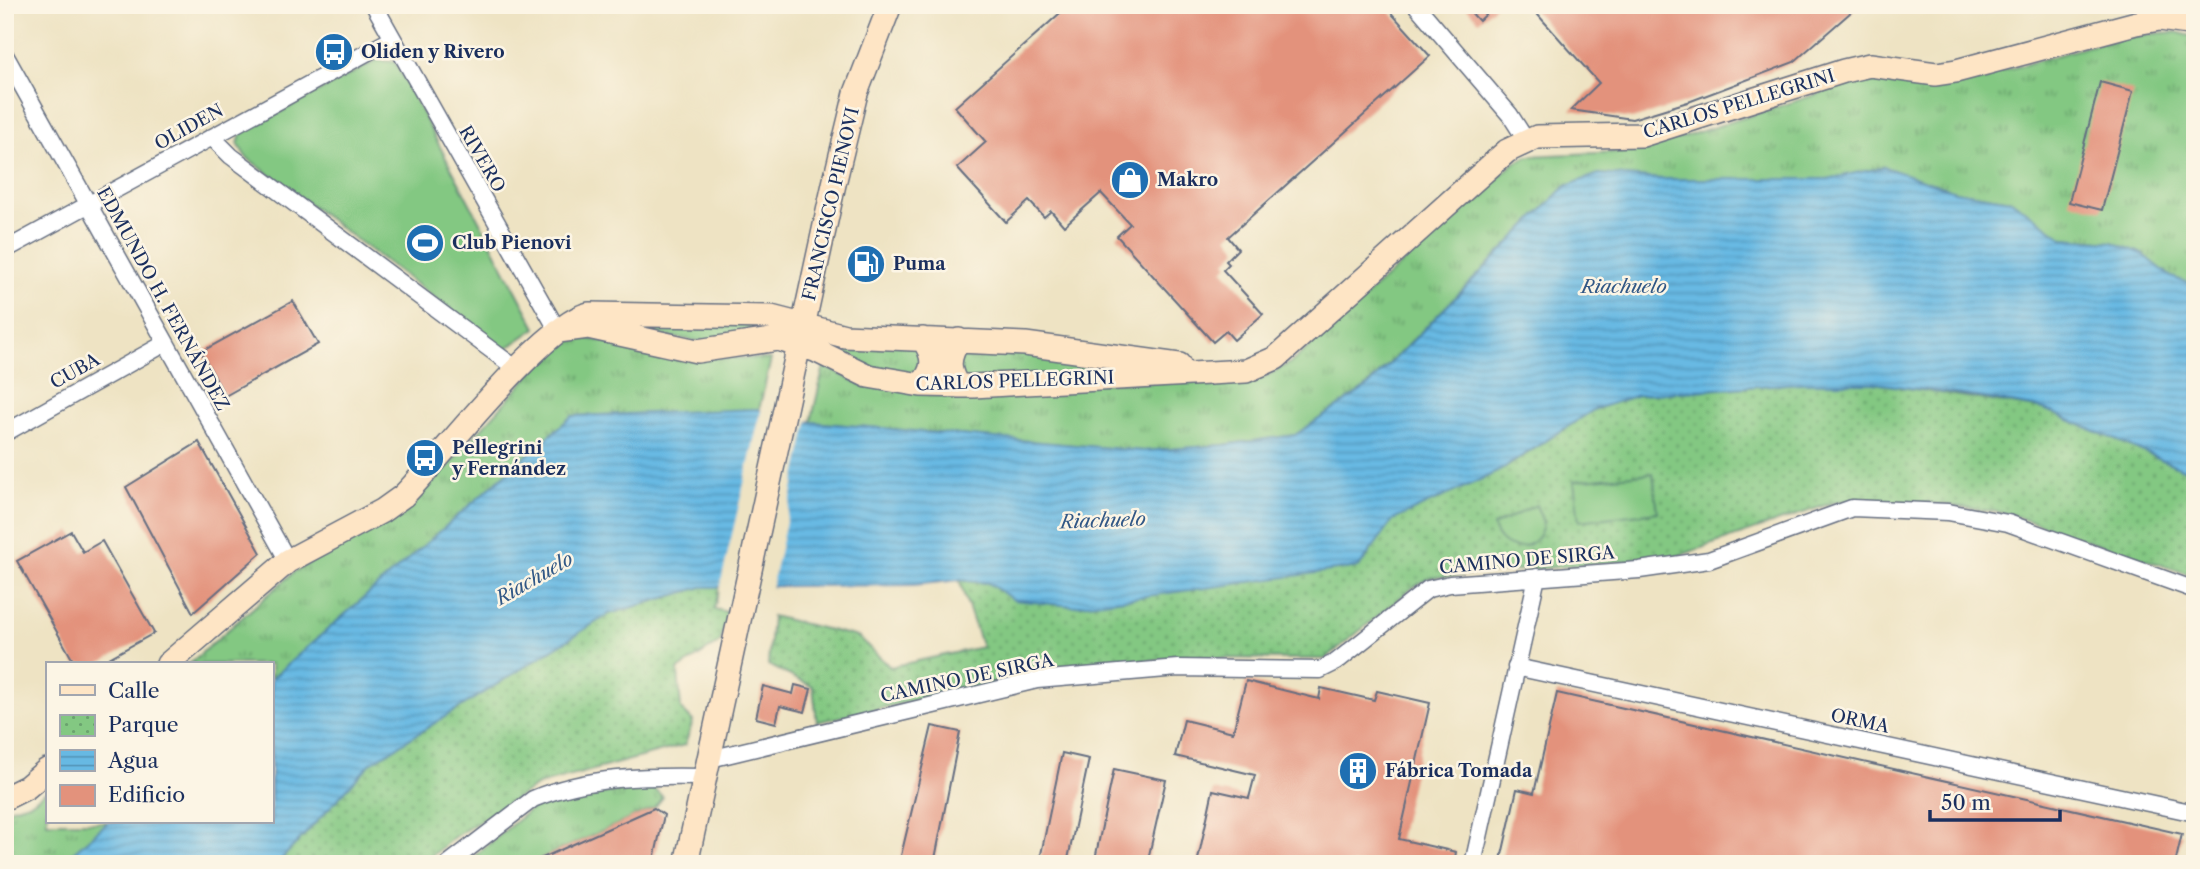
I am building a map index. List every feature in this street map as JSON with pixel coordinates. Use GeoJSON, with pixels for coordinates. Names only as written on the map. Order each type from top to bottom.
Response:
{"type":"FeatureCollection","features":[{"type":"Feature","properties":{"kind":"street","name":"RIVERO"},"geometry":{"type":"LineString","coordinates":[[374,5],[558,331]]}},
{"type":"Feature","properties":{"kind":"street","name":"FRANCISCO PIENOVI"},"geometry":{"type":"LineString","coordinates":[[686,864],[800,334],[856,93],[890,5]]}},
{"type":"Feature","properties":{"kind":"street"},"geometry":{"type":"LineString","coordinates":[[1416,5],[1510,115],[1526,140]]}},
{"type":"Feature","properties":{"kind":"street","name":"CARLOS PELLEGRINI"},"geometry":{"type":"LineString","coordinates":[[170,662],[288,561],[382,511],[402,496],[544,340],[567,322],[589,314],[771,317],[868,376],[921,385],[958,386],[1234,373],[1257,368],[1276,358],[1507,151],[1526,140],[1642,135],[1870,65],[1937,74],[2136,23],[2160,19],[2195,24]]}},
{"type":"Feature","properties":{"kind":"street","name":"OLIDEN"},"geometry":{"type":"LineString","coordinates":[[5,250],[392,39]]}},
{"type":"Feature","properties":{"kind":"street","name":"EDMUNDO H. FERNÁNDEZ"},"geometry":{"type":"LineString","coordinates":[[5,55],[164,344],[288,561]]}},
{"type":"Feature","properties":{"kind":"street"},"geometry":{"type":"LineString","coordinates":[[212,137],[231,156],[518,370]]}},
{"type":"Feature","properties":{"kind":"street"},"geometry":{"type":"LineString","coordinates":[[688,350],[678,336],[684,322],[692,317]]}},
{"type":"Feature","properties":{"kind":"street","name":"CARLOS PELLEGRINI"},"geometry":{"type":"LineString","coordinates":[[558,331],[588,327],[688,350],[708,350],[800,334],[1025,344],[1234,373]]}},
{"type":"Feature","properties":{"kind":"street"},"geometry":{"type":"LineString","coordinates":[[921,385],[929,376],[933,363],[930,350],[923,339]]}},
{"type":"Feature","properties":{"kind":"street"},"geometry":{"type":"LineString","coordinates":[[958,386],[951,375],[949,363],[959,340]]}},
{"type":"Feature","properties":{"kind":"street","name":"CUBA"},"geometry":{"type":"LineString","coordinates":[[5,433],[164,344]]}},
{"type":"Feature","properties":{"kind":"street","name":"CAMINO DE SIRGA"},"geometry":{"type":"LineString","coordinates":[[448,864],[533,799],[546,793],[615,778],[708,768],[1037,680],[1178,667],[1320,670],[1336,662],[1428,589],[1450,584],[1639,570],[1709,560],[1852,508],[1948,512],[2008,523],[2195,590]]}},
{"type":"Feature","properties":{"kind":"street"},"geometry":{"type":"LineString","coordinates":[[1473,864],[1537,577]]}},
{"type":"Feature","properties":{"kind":"street","name":"ORMA"},"geometry":{"type":"LineString","coordinates":[[1516,667],[2195,813]]}},
{"type":"Feature","properties":{"kind":"street"},"geometry":{"type":"LineString","coordinates":[[5,798],[27,787],[46,771]]}},
{"type":"Feature","properties":{"kind":"green space"},"geometry":{"type":"Polygon","coordinates":[[[2176,32],[2195,37],[2195,285],[2171,277],[2143,254],[2112,242],[2063,238],[2011,200],[1955,191],[1884,167],[1828,179],[1661,179],[1599,174],[1566,186],[1366,387],[1295,435],[1224,445],[1143,451],[811,422],[824,366],[862,385],[1217,381],[1264,377],[1292,362],[1514,163],[1528,156],[1640,151],[1861,80],[1955,81],[2123,38],[2176,32]]]}},
{"type":"Feature","properties":{"kind":"green space","name":"Club Pienovi"},"geometry":{"type":"Polygon","coordinates":[[[377,60],[395,62],[536,328],[504,350],[246,157],[238,144],[241,133],[377,60]]]}},
{"type":"Feature","properties":{"kind":"green space"},"geometry":{"type":"Polygon","coordinates":[[[692,317],[1234,372],[921,385],[815,350],[732,346],[567,322],[692,317]]]}},
{"type":"Feature","properties":{"kind":"green space"},"geometry":{"type":"Polygon","coordinates":[[[578,337],[687,356],[771,359],[759,410],[572,416],[273,677],[273,662],[191,662],[294,572],[418,499],[554,348],[578,337]]]}},
{"type":"Feature","properties":{"kind":"green space"},"geometry":{"type":"Polygon","coordinates":[[[1800,383],[1874,383],[2044,409],[2195,474],[2195,576],[2005,513],[1939,504],[1838,501],[1675,557],[1429,578],[1411,589],[1325,659],[1181,658],[1080,665],[817,722],[813,687],[768,665],[772,616],[858,637],[890,667],[982,647],[959,580],[988,583],[1014,600],[1359,567],[1392,520],[1505,468],[1595,409],[1638,395],[1800,383]]]}},
{"type":"Feature","properties":{"kind":"green space"},"geometry":{"type":"Polygon","coordinates":[[[1653,473],[1658,512],[1579,521],[1574,481],[1653,473]]]}},
{"type":"Feature","properties":{"kind":"green space"},"geometry":{"type":"Polygon","coordinates":[[[1536,505],[1543,522],[1535,540],[1528,545],[1512,547],[1497,536],[1493,526],[1536,505]]]}},
{"type":"Feature","properties":{"kind":"green space"},"geometry":{"type":"Polygon","coordinates":[[[720,586],[714,609],[728,612],[720,642],[678,670],[681,709],[693,721],[685,745],[538,785],[454,837],[422,864],[277,864],[371,763],[609,614],[702,587],[720,586]]]}},
{"type":"Feature","properties":{"kind":"green space"},"geometry":{"type":"Polygon","coordinates":[[[652,787],[663,797],[654,808],[529,864],[465,864],[533,807],[550,800],[652,787]]]}},
{"type":"Feature","properties":{"kind":"green space"},"geometry":{"type":"Polygon","coordinates":[[[46,791],[46,824],[106,824],[60,864],[5,864],[5,810],[32,802],[46,791]]]}},
{"type":"Feature","properties":{"kind":"water","name":"Riachuelo"},"geometry":{"type":"Polygon","coordinates":[[[1884,167],[1955,191],[2011,200],[2063,238],[2112,242],[2143,254],[2171,277],[2195,285],[2195,474],[2044,409],[1977,397],[1874,383],[1800,383],[1638,395],[1595,409],[1499,471],[1393,520],[1359,567],[1073,606],[1014,600],[988,583],[959,580],[913,585],[702,587],[609,614],[371,763],[277,864],[60,864],[106,824],[273,824],[273,677],[572,416],[756,409],[811,422],[1143,451],[1224,445],[1295,435],[1367,387],[1566,186],[1599,174],[1661,179],[1828,179],[1884,167]]]}},
{"type":"Feature","properties":{"kind":"pier"},"geometry":{"type":"Polygon","coordinates":[[[762,407],[809,418],[771,589],[719,590],[762,407]]]}},
{"type":"Feature","properties":{"kind":"building","name":"Makro"},"geometry":{"type":"Polygon","coordinates":[[[1069,5],[1384,5],[1430,56],[1228,237],[1238,249],[1226,261],[1229,264],[1223,270],[1263,314],[1234,340],[1226,331],[1213,342],[1117,236],[1130,224],[1101,193],[1064,226],[1051,211],[1044,217],[1029,201],[1006,222],[957,168],[986,142],[955,107],[1069,5]]]}},
{"type":"Feature","properties":{"kind":"building"},"geometry":{"type":"Polygon","coordinates":[[[1464,5],[1496,5],[1479,21],[1464,5]]]}},
{"type":"Feature","properties":{"kind":"building"},"geometry":{"type":"Polygon","coordinates":[[[1529,5],[1859,5],[1794,62],[1691,101],[1632,119],[1571,110],[1599,83],[1529,5]]]}},
{"type":"Feature","properties":{"kind":"building"},"geometry":{"type":"Polygon","coordinates":[[[2100,82],[2133,91],[2102,210],[2069,202],[2100,82]]]}},
{"type":"Feature","properties":{"kind":"building"},"geometry":{"type":"Polygon","coordinates":[[[293,301],[318,344],[225,396],[201,352],[293,301]]]}},
{"type":"Feature","properties":{"kind":"building"},"geometry":{"type":"Polygon","coordinates":[[[199,442],[261,553],[193,613],[126,487],[199,442]]]}},
{"type":"Feature","properties":{"kind":"building"},"geometry":{"type":"Polygon","coordinates":[[[71,531],[83,552],[102,541],[154,633],[102,662],[74,662],[17,561],[71,531]]]}},
{"type":"Feature","properties":{"kind":"building"},"geometry":{"type":"Polygon","coordinates":[[[1246,681],[1319,699],[1321,688],[1374,700],[1377,691],[1430,703],[1399,839],[1456,852],[1454,864],[1197,864],[1213,790],[1249,798],[1255,775],[1175,756],[1184,720],[1233,732],[1246,681]]]}},
{"type":"Feature","properties":{"kind":"building"},"geometry":{"type":"Polygon","coordinates":[[[795,685],[811,689],[805,712],[780,706],[776,723],[756,718],[763,686],[793,694],[795,685]]]}},
{"type":"Feature","properties":{"kind":"building"},"geometry":{"type":"Polygon","coordinates":[[[1557,693],[2182,834],[2175,864],[1500,864],[1517,789],[1534,793],[1557,693]]]}},
{"type":"Feature","properties":{"kind":"building"},"geometry":{"type":"Polygon","coordinates":[[[932,726],[960,732],[934,864],[899,864],[932,726]]]}},
{"type":"Feature","properties":{"kind":"building"},"geometry":{"type":"Polygon","coordinates":[[[1062,753],[1089,759],[1067,864],[1039,864],[1062,753]]]}},
{"type":"Feature","properties":{"kind":"building"},"geometry":{"type":"Polygon","coordinates":[[[1114,769],[1166,780],[1147,864],[1094,864],[1114,769]]]}},
{"type":"Feature","properties":{"kind":"building"},"geometry":{"type":"Polygon","coordinates":[[[654,808],[664,815],[653,864],[529,864],[654,808]]]}},
{"type":"Feature","properties":{"kind":"place","name":"Oliden y Rivero"},"geometry":{"type":"Point","coordinates":[334,52]}},
{"type":"Feature","properties":{"kind":"place","name":"Makro"},"geometry":{"type":"Point","coordinates":[1130,180]}},
{"type":"Feature","properties":{"kind":"place","name":"Club Pienovi"},"geometry":{"type":"Point","coordinates":[425,243]}},
{"type":"Feature","properties":{"kind":"place","name":"Puma"},"geometry":{"type":"Point","coordinates":[866,264]}},
{"type":"Feature","properties":{"kind":"place","name":"Pellegrini y Fernández"},"geometry":{"type":"Point","coordinates":[425,458]}},
{"type":"Feature","properties":{"kind":"place","name":"Fábrica Tomada"},"geometry":{"type":"Point","coordinates":[1358,771]}}]}
